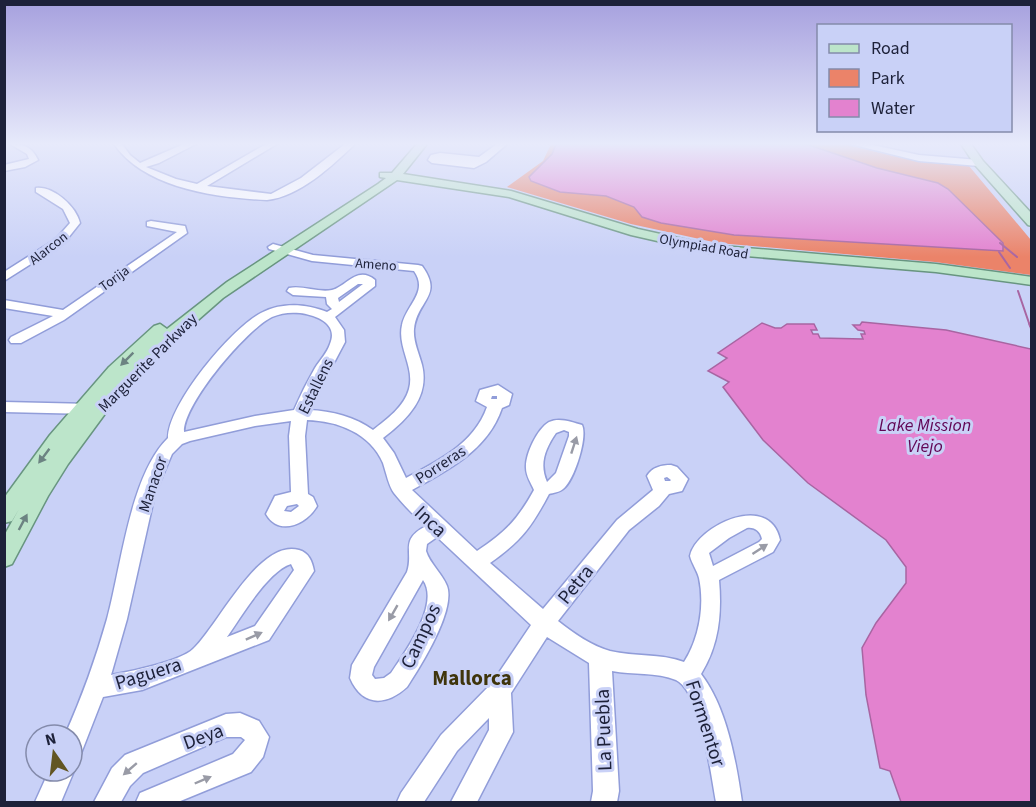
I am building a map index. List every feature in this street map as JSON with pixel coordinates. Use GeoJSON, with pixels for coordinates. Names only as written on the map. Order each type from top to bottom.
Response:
{"type":"FeatureCollection","features":[{"type":"Feature","properties":{"kind":"main road","name":"Marguerite Parkway"},"geometry":{"type":"LineString","coordinates":[[4,515],[33,471],[89,409],[182,324],[281,247],[380,182]]}},
{"type":"Feature","properties":{"kind":"main road","name":"Olympiad Road"},"geometry":{"type":"LineString","coordinates":[[438,182],[475,186],[511,194],[635,232],[710,249],[936,268],[1032,281]]}},
{"type":"Feature","properties":{"kind":"main road"},"geometry":{"type":"LineString","coordinates":[[996,182],[1032,222]]}},
{"type":"Feature","properties":{"kind":"main road","name":"Marguerite Parkway"},"geometry":{"type":"LineString","coordinates":[[4,558],[89,409]]}},
{"type":"Feature","properties":{"kind":"street"},"geometry":{"type":"LineString","coordinates":[[174,182],[198,188],[271,197],[299,182]]}},
{"type":"Feature","properties":{"kind":"street"},"geometry":{"type":"LineString","coordinates":[[198,188],[209,182]]}},
{"type":"Feature","properties":{"kind":"street","name":"Alarcon"},"geometry":{"type":"LineString","coordinates":[[4,278],[60,242],[75,223],[70,209],[39,190]]}},
{"type":"Feature","properties":{"kind":"street","name":"Torija"},"geometry":{"type":"LineString","coordinates":[[16,340],[43,329],[128,267],[182,233],[181,228],[151,224]]}},
{"type":"Feature","properties":{"kind":"street","name":"Ameno"},"geometry":{"type":"LineString","coordinates":[[281,247],[334,261],[418,268],[424,275],[427,284],[408,323],[407,333],[416,364],[417,386],[406,409],[394,423],[374,438]]}},
{"type":"Feature","properties":{"kind":"street"},"geometry":{"type":"LineString","coordinates":[[4,266],[22,267]]}},
{"type":"Feature","properties":{"kind":"street"},"geometry":{"type":"LineString","coordinates":[[293,291],[336,294],[354,280],[368,280],[371,283],[334,313]]}},
{"type":"Feature","properties":{"kind":"street","name":"Estallens"},"geometry":{"type":"LineString","coordinates":[[299,497],[301,484],[296,445],[300,415],[322,369],[338,344],[338,329],[331,301],[336,294]]}},
{"type":"Feature","properties":{"kind":"street"},"geometry":{"type":"LineString","coordinates":[[4,304],[65,314]]}},
{"type":"Feature","properties":{"kind":"street","name":"Manacor"},"geometry":{"type":"LineString","coordinates":[[82,723],[96,688],[117,619],[142,509],[164,449],[176,440],[173,433],[175,423],[204,376],[255,323],[275,311],[296,308],[334,313]]}},
{"type":"Feature","properties":{"kind":"street","name":"Porreras"},"geometry":{"type":"LineString","coordinates":[[400,489],[469,446],[493,416],[495,405]]}},
{"type":"Feature","properties":{"kind":"street"},"geometry":{"type":"LineString","coordinates":[[4,407],[89,409]]}},
{"type":"Feature","properties":{"kind":"street","name":"Inca"},"geometry":{"type":"LineString","coordinates":[[176,440],[258,419],[300,415],[339,421],[374,438],[390,460],[400,489],[476,562],[566,640],[600,657],[620,663],[676,668],[688,675]]}},
{"type":"Feature","properties":{"kind":"street","name":"Petra"},"geometry":{"type":"LineString","coordinates":[[410,802],[449,743],[500,691],[544,623],[623,525],[653,501],[663,488]]}},
{"type":"Feature","properties":{"kind":"street"},"geometry":{"type":"LineString","coordinates":[[476,562],[507,541],[526,521],[543,490]]}},
{"type":"Feature","properties":{"kind":"street","name":"Campos"},"geometry":{"type":"LineString","coordinates":[[420,561],[435,580],[439,593],[438,608],[399,680],[385,690],[370,690],[361,678],[363,665],[416,574],[420,561],[417,543],[439,528]]}},
{"type":"Feature","properties":{"kind":"street","name":"Paguera"},"geometry":{"type":"LineString","coordinates":[[96,688],[142,680],[262,633],[304,571],[303,562],[299,558],[289,556],[271,566],[200,657]]}},
{"type":"Feature","properties":{"kind":"street","name":"Formentor"},"geometry":{"type":"LineString","coordinates":[[708,575],[710,626],[702,654],[688,675],[698,686],[706,710],[729,802]]}},
{"type":"Feature","properties":{"kind":"street","name":"La Puebla"},"geometry":{"type":"LineString","coordinates":[[600,657],[606,791],[604,802]]}},
{"type":"Feature","properties":{"kind":"street"},"geometry":{"type":"LineString","coordinates":[[464,802],[501,732],[500,691]]}},
{"type":"Feature","properties":{"kind":"street","name":"Deya"},"geometry":{"type":"LineString","coordinates":[[100,802],[109,802],[122,777],[134,764],[151,756],[226,726],[242,724],[251,728],[257,736],[255,749],[242,764],[149,802]]}},
{"type":"Feature","properties":{"kind":"street"},"geometry":{"type":"LineString","coordinates":[[48,802],[57,783]]}},
{"type":"Feature","properties":{"kind":"green space"},"geometry":{"type":"Polygon","coordinates":[[[514,182],[982,182],[1031,240],[1031,275],[935,262],[718,243],[631,224],[507,187],[514,182]]]}},
{"type":"Feature","properties":{"kind":"water"},"geometry":{"type":"Polygon","coordinates":[[[533,182],[933,182],[948,189],[1003,243],[1003,251],[734,235],[661,223],[642,217],[634,207],[606,196],[560,192],[533,182]]]}},
{"type":"Feature","properties":{"kind":"water","name":"Lake Mission Viejo"},"geometry":{"type":"Polygon","coordinates":[[[862,322],[946,330],[1031,349],[1031,802],[901,802],[890,771],[880,768],[866,695],[862,648],[876,623],[906,583],[906,567],[886,540],[808,483],[763,440],[723,387],[729,382],[708,371],[727,358],[718,353],[762,323],[775,328],[781,328],[787,324],[814,324],[817,330],[811,330],[820,338],[863,339],[861,334],[865,334],[864,331],[858,330],[853,325],[860,325],[862,322]]]}},
{"type":"Feature","properties":{"kind":"waterway"},"geometry":{"type":"LineString","coordinates":[[1000,243],[1017,257]]}},
{"type":"Feature","properties":{"kind":"waterway"},"geometry":{"type":"LineString","coordinates":[[999,252],[1010,268]]}},
{"type":"Feature","properties":{"kind":"waterway"},"geometry":{"type":"LineString","coordinates":[[1018,291],[1030,326]]}},
{"type":"Feature","properties":{"kind":"waterway"},"geometry":{"type":"LineString","coordinates":[[1030,324],[1032,330]]}},
{"type":"Feature","properties":{"kind":"district","name":"Mallorca"},"geometry":{"type":"Point","coordinates":[472,678]}}]}
